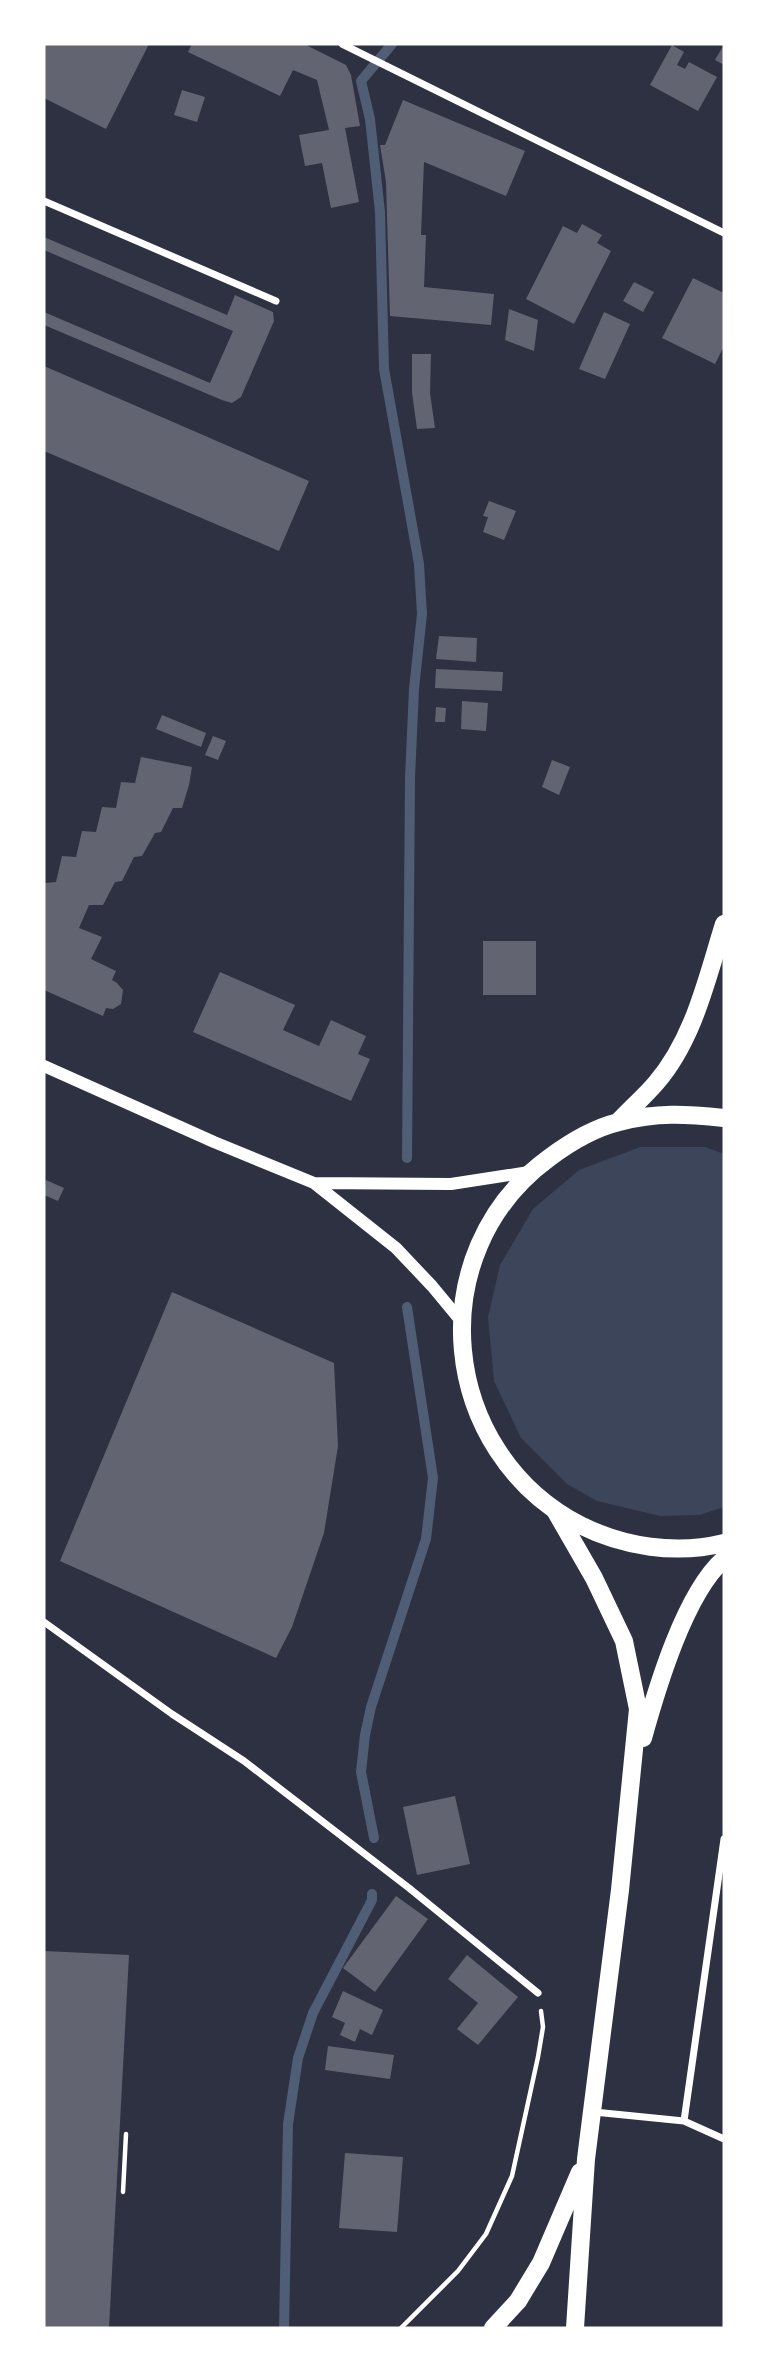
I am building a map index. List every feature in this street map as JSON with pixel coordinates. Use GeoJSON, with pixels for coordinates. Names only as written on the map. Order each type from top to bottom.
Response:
{"type":"FeatureCollection","features":[{"type":"Feature","properties":{"kind":"main road"},"geometry":{"type":"LineString","coordinates":[[618,1122],[657,1082],[679,1048],[699,1003],[724,924]]}},
{"type":"Feature","properties":{"kind":"main road"},"geometry":{"type":"LineString","coordinates":[[724,1118],[675,1113],[618,1122],[571,1142],[529,1172],[494,1215],[471,1266],[461,1321],[465,1376],[484,1429],[514,1475],[556,1512],[602,1536],[652,1548],[705,1548],[724,1543]]}},
{"type":"Feature","properties":{"kind":"main road"},"geometry":{"type":"LineString","coordinates":[[556,1512],[594,1578],[624,1641],[638,1709],[620,1890],[586,2159],[575,2328]]}},
{"type":"Feature","properties":{"kind":"main road"},"geometry":{"type":"LineString","coordinates":[[630,1782],[659,1681],[695,1598],[724,1559]]}},
{"type":"Feature","properties":{"kind":"main road"},"geometry":{"type":"LineString","coordinates":[[492,2328],[518,2301],[541,2263],[586,2159]]}},
{"type":"Feature","properties":{"kind":"street"},"geometry":{"type":"LineString","coordinates":[[342,44],[724,233]]}},
{"type":"Feature","properties":{"kind":"street"},"geometry":{"type":"LineString","coordinates":[[44,201],[276,301]]}},
{"type":"Feature","properties":{"kind":"street"},"geometry":{"type":"LineString","coordinates":[[44,1066],[214,1142],[314,1183],[396,1248],[461,1321]]}},
{"type":"Feature","properties":{"kind":"street"},"geometry":{"type":"LineString","coordinates":[[314,1183],[451,1184],[529,1172]]}},
{"type":"Feature","properties":{"kind":"street"},"geometry":{"type":"LineString","coordinates":[[44,1622],[172,1714],[243,1760],[409,1888],[538,1993]]}},
{"type":"Feature","properties":{"kind":"street"},"geometry":{"type":"LineString","coordinates":[[684,2122],[724,1839]]}},
{"type":"Feature","properties":{"kind":"street"},"geometry":{"type":"LineString","coordinates":[[593,2112],[684,2122],[724,2139]]}},
{"type":"Feature","properties":{"kind":"path"},"geometry":{"type":"LineString","coordinates":[[401,2328],[458,2271],[486,2234],[512,2176],[543,2027],[538,1993]]}},
{"type":"Feature","properties":{"kind":"path"},"geometry":{"type":"LineString","coordinates":[[123,2192],[126,2134]]}},
{"type":"Feature","properties":{"kind":"shaded area"},"geometry":{"type":"Polygon","coordinates":[[[640,1147],[705,1147],[724,1154],[724,1507],[700,1515],[660,1516],[597,1501],[567,1484],[521,1438],[494,1381],[488,1317],[500,1265],[533,1209],[579,1170],[640,1147]]]}},
{"type":"Feature","properties":{"kind":"building"},"geometry":{"type":"Polygon","coordinates":[[[44,44],[149,44],[106,129],[44,98],[44,44]]]}},
{"type":"Feature","properties":{"kind":"building"},"geometry":{"type":"Polygon","coordinates":[[[192,44],[304,44],[346,65],[351,75],[360,126],[345,128],[359,202],[331,208],[322,163],[305,166],[299,135],[329,130],[317,80],[293,70],[280,96],[188,52],[192,44]]]}},
{"type":"Feature","properties":{"kind":"building"},"geometry":{"type":"Polygon","coordinates":[[[672,45],[684,52],[677,65],[685,69],[689,62],[717,77],[698,111],[650,85],[672,45]]]}},
{"type":"Feature","properties":{"kind":"building"},"geometry":{"type":"Polygon","coordinates":[[[722,48],[724,49],[724,65],[715,60],[722,48]]]}},
{"type":"Feature","properties":{"kind":"building"},"geometry":{"type":"Polygon","coordinates":[[[182,90],[205,97],[197,122],[174,115],[182,90]]]}},
{"type":"Feature","properties":{"kind":"building"},"geometry":{"type":"Polygon","coordinates":[[[403,100],[525,151],[506,196],[424,162],[421,235],[426,235],[424,287],[494,294],[491,325],[390,316],[386,182],[380,145],[385,145],[403,100]]]}},
{"type":"Feature","properties":{"kind":"building"},"geometry":{"type":"Polygon","coordinates":[[[582,224],[602,235],[597,243],[611,251],[574,324],[526,299],[563,226],[577,233],[582,224]]]}},
{"type":"Feature","properties":{"kind":"building"},"geometry":{"type":"Polygon","coordinates":[[[44,237],[227,315],[235,295],[273,312],[274,321],[241,397],[232,403],[222,400],[44,325],[44,312],[210,383],[233,331],[44,250],[44,237]]]}},
{"type":"Feature","properties":{"kind":"building"},"geometry":{"type":"Polygon","coordinates":[[[693,278],[724,293],[724,346],[715,364],[662,338],[693,278]]]}},
{"type":"Feature","properties":{"kind":"building"},"geometry":{"type":"Polygon","coordinates":[[[634,282],[654,292],[643,312],[623,301],[634,282]]]}},
{"type":"Feature","properties":{"kind":"building"},"geometry":{"type":"Polygon","coordinates":[[[509,309],[538,320],[534,351],[505,340],[509,309]]]}},
{"type":"Feature","properties":{"kind":"building"},"geometry":{"type":"Polygon","coordinates":[[[604,312],[630,324],[605,379],[579,369],[604,312]]]}},
{"type":"Feature","properties":{"kind":"building"},"geometry":{"type":"Polygon","coordinates":[[[412,354],[431,354],[430,393],[435,428],[417,429],[412,393],[412,354]]]}},
{"type":"Feature","properties":{"kind":"building"},"geometry":{"type":"Polygon","coordinates":[[[44,366],[309,481],[279,551],[44,451],[44,366]]]}},
{"type":"Feature","properties":{"kind":"building"},"geometry":{"type":"Polygon","coordinates":[[[489,501],[516,511],[504,540],[483,532],[488,517],[483,516],[489,501]]]}},
{"type":"Feature","properties":{"kind":"building"},"geometry":{"type":"Polygon","coordinates":[[[439,636],[477,638],[476,662],[436,659],[439,636]]]}},
{"type":"Feature","properties":{"kind":"building"},"geometry":{"type":"Polygon","coordinates":[[[436,669],[503,672],[502,691],[435,688],[436,669]]]}},
{"type":"Feature","properties":{"kind":"building"},"geometry":{"type":"Polygon","coordinates":[[[462,701],[488,703],[486,731],[461,729],[462,701]]]}},
{"type":"Feature","properties":{"kind":"building"},"geometry":{"type":"Polygon","coordinates":[[[436,707],[446,708],[445,722],[435,722],[436,707]]]}},
{"type":"Feature","properties":{"kind":"building"},"geometry":{"type":"Polygon","coordinates":[[[162,715],[206,733],[201,747],[156,729],[162,715]]]}},
{"type":"Feature","properties":{"kind":"building"},"geometry":{"type":"Polygon","coordinates":[[[213,736],[226,741],[218,760],[205,755],[213,736]]]}},
{"type":"Feature","properties":{"kind":"building"},"geometry":{"type":"Polygon","coordinates":[[[141,757],[192,767],[182,808],[173,808],[161,832],[155,833],[142,856],[134,857],[122,881],[115,882],[103,905],[89,905],[79,928],[102,937],[91,959],[116,971],[112,980],[123,990],[121,1004],[113,1009],[106,1008],[103,1016],[44,990],[44,883],[56,882],[62,856],[76,857],[82,831],[96,832],[102,807],[116,808],[121,782],[135,783],[141,757]]]}},
{"type":"Feature","properties":{"kind":"building"},"geometry":{"type":"Polygon","coordinates":[[[552,760],[570,767],[559,795],[542,787],[552,760]]]}},
{"type":"Feature","properties":{"kind":"building"},"geometry":{"type":"Polygon","coordinates":[[[483,941],[536,941],[536,995],[483,995],[483,941]]]}},
{"type":"Feature","properties":{"kind":"building"},"geometry":{"type":"Polygon","coordinates":[[[220,972],[295,1005],[283,1030],[319,1046],[331,1020],[366,1036],[358,1054],[370,1059],[351,1101],[193,1032],[220,972]]]}},
{"type":"Feature","properties":{"kind":"building"},"geometry":{"type":"Polygon","coordinates":[[[46,1180],[64,1188],[58,1201],[44,1195],[46,1180]]]}},
{"type":"Feature","properties":{"kind":"building"},"geometry":{"type":"Polygon","coordinates":[[[172,1292],[334,1363],[338,1446],[324,1533],[292,1627],[276,1658],[60,1561],[172,1292]]]}},
{"type":"Feature","properties":{"kind":"building"},"geometry":{"type":"Polygon","coordinates":[[[455,1796],[470,1864],[417,1875],[403,1807],[455,1796]]]}},
{"type":"Feature","properties":{"kind":"building"},"geometry":{"type":"Polygon","coordinates":[[[396,1896],[428,1919],[375,1992],[343,1968],[396,1896]]]}},
{"type":"Feature","properties":{"kind":"building"},"geometry":{"type":"Polygon","coordinates":[[[44,1951],[129,1955],[109,2328],[44,2328],[44,1951]]]}},
{"type":"Feature","properties":{"kind":"building"},"geometry":{"type":"Polygon","coordinates":[[[467,1955],[518,1997],[478,2045],[457,2029],[478,2003],[448,1979],[467,1955]]]}},
{"type":"Feature","properties":{"kind":"building"},"geometry":{"type":"Polygon","coordinates":[[[343,1991],[383,2010],[372,2035],[360,2029],[355,2042],[340,2035],[345,2023],[332,2017],[343,1991]]]}},
{"type":"Feature","properties":{"kind":"building"},"geometry":{"type":"Polygon","coordinates":[[[328,2046],[394,2055],[390,2079],[325,2070],[328,2046]]]}},
{"type":"Feature","properties":{"kind":"building"},"geometry":{"type":"Polygon","coordinates":[[[345,2153],[403,2157],[397,2232],[339,2228],[345,2153]]]}},
{"type":"Feature","properties":{"kind":"waterway"},"geometry":{"type":"LineString","coordinates":[[392,44],[361,81],[370,119],[380,212],[384,369],[419,564],[422,614],[414,689],[410,778],[407,1158]]}},
{"type":"Feature","properties":{"kind":"waterway"},"geometry":{"type":"LineString","coordinates":[[374,1838],[361,1772],[365,1735],[371,1707],[426,1539],[433,1478],[407,1307]]}},
{"type":"Feature","properties":{"kind":"waterway"},"geometry":{"type":"LineString","coordinates":[[284,2328],[288,2124],[298,2058],[313,2013],[372,1900],[372,1894]]}}]}
